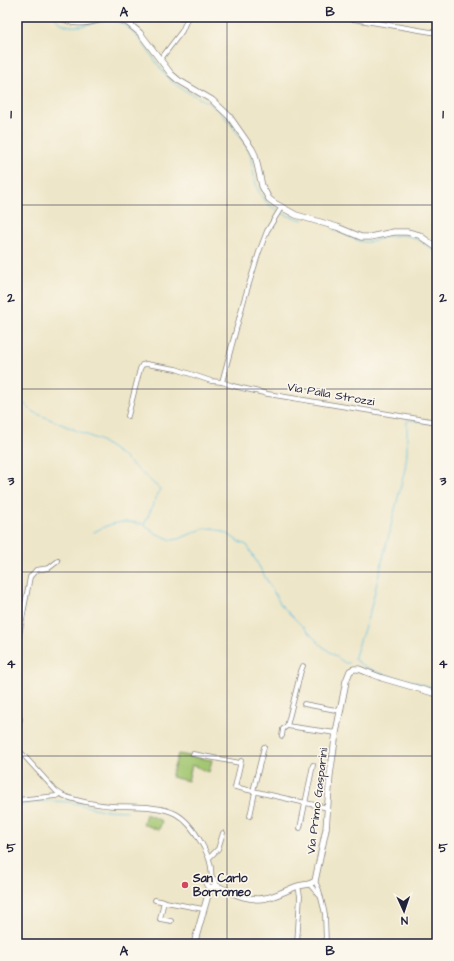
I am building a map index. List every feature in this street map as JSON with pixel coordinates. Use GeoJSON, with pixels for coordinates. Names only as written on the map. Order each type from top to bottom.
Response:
{"type":"FeatureCollection","features":[{"type":"Feature","properties":{"kind":"street"},"geometry":{"type":"LineString","coordinates":[[59,17],[70,23],[79,24],[100,20],[107,17]]}},
{"type":"Feature","properties":{"kind":"street"},"geometry":{"type":"LineString","coordinates":[[116,17],[128,23],[140,33],[171,74],[178,80],[212,100],[229,116],[255,155],[262,186],[269,199],[279,211],[337,227],[361,238],[394,232],[407,232],[419,235],[437,248]]}},
{"type":"Feature","properties":{"kind":"street"},"geometry":{"type":"LineString","coordinates":[[160,60],[182,31],[188,17]]}},
{"type":"Feature","properties":{"kind":"street"},"geometry":{"type":"LineString","coordinates":[[341,17],[437,33]]}},
{"type":"Feature","properties":{"kind":"street"},"geometry":{"type":"LineString","coordinates":[[222,382],[255,264],[267,231],[279,211]]}},
{"type":"Feature","properties":{"kind":"street","name":"Via Palla Strozzi"},"geometry":{"type":"LineString","coordinates":[[128,416],[140,369],[144,364],[176,369],[211,381],[222,382],[268,394],[437,422]]}},
{"type":"Feature","properties":{"kind":"street"},"geometry":{"type":"LineString","coordinates":[[17,646],[30,577],[36,570],[49,568],[58,561]]}},
{"type":"Feature","properties":{"kind":"street"},"geometry":{"type":"LineString","coordinates":[[282,736],[283,729],[287,726],[303,666]]}},
{"type":"Feature","properties":{"kind":"street","name":"Via Primo Gasparini"},"geometry":{"type":"LineString","coordinates":[[315,881],[324,842],[330,776],[336,734],[350,671],[359,669],[382,678],[437,694]]}},
{"type":"Feature","properties":{"kind":"street"},"geometry":{"type":"LineString","coordinates":[[304,704],[340,711]]}},
{"type":"Feature","properties":{"kind":"street"},"geometry":{"type":"LineString","coordinates":[[17,713],[20,719],[17,734]]}},
{"type":"Feature","properties":{"kind":"street"},"geometry":{"type":"LineString","coordinates":[[287,726],[336,734]]}},
{"type":"Feature","properties":{"kind":"street"},"geometry":{"type":"LineString","coordinates":[[250,816],[264,747]]}},
{"type":"Feature","properties":{"kind":"street"},"geometry":{"type":"LineString","coordinates":[[17,748],[59,794],[70,798],[107,806],[151,808],[168,811],[176,814],[186,822],[198,838],[209,858],[212,870],[212,879],[215,881],[204,909],[194,944]]}},
{"type":"Feature","properties":{"kind":"street"},"geometry":{"type":"LineString","coordinates":[[193,754],[241,762],[235,787],[328,808]]}},
{"type":"Feature","properties":{"kind":"street"},"geometry":{"type":"LineString","coordinates":[[300,828],[313,765]]}},
{"type":"Feature","properties":{"kind":"street"},"geometry":{"type":"LineString","coordinates":[[17,800],[56,796],[59,794]]}},
{"type":"Feature","properties":{"kind":"street"},"geometry":{"type":"LineString","coordinates":[[209,858],[216,852],[223,833]]}},
{"type":"Feature","properties":{"kind":"street"},"geometry":{"type":"LineString","coordinates":[[212,887],[240,896],[257,899],[273,896],[315,881],[325,914],[326,944]]}},
{"type":"Feature","properties":{"kind":"street"},"geometry":{"type":"LineString","coordinates":[[310,884],[320,896]]}},
{"type":"Feature","properties":{"kind":"street"},"geometry":{"type":"LineString","coordinates":[[297,944],[300,896],[298,886]]}},
{"type":"Feature","properties":{"kind":"street"},"geometry":{"type":"LineString","coordinates":[[155,900],[204,909]]}},
{"type":"Feature","properties":{"kind":"street"},"geometry":{"type":"LineString","coordinates":[[164,901],[159,920],[171,921]]}},
{"type":"Feature","properties":{"kind":"green space"},"geometry":{"type":"Polygon","coordinates":[[[178,754],[212,760],[209,772],[192,765],[188,781],[171,777],[178,754]]]}},
{"type":"Feature","properties":{"kind":"green space"},"geometry":{"type":"Polygon","coordinates":[[[146,814],[162,821],[159,830],[143,824],[146,814]]]}},
{"type":"Feature","properties":{"kind":"waterway"},"geometry":{"type":"LineString","coordinates":[[54,17],[61,23],[69,26],[112,21],[120,23],[134,33],[170,80],[213,106],[232,125],[250,153],[258,191],[265,201],[277,210]]}},
{"type":"Feature","properties":{"kind":"waterway"},"geometry":{"type":"LineString","coordinates":[[280,212],[303,220]]}},
{"type":"Feature","properties":{"kind":"waterway"},"geometry":{"type":"LineString","coordinates":[[333,229],[364,242],[402,235],[409,236],[425,244],[437,254]]}},
{"type":"Feature","properties":{"kind":"waterway"},"geometry":{"type":"LineString","coordinates":[[17,396],[33,412],[101,441],[121,455],[160,489],[144,525],[155,533],[172,540],[179,539],[202,529],[213,528],[228,534],[239,542],[247,545],[281,605],[322,646],[345,663],[349,663]]}},
{"type":"Feature","properties":{"kind":"waterway"},"geometry":{"type":"LineString","coordinates":[[437,424],[410,420],[407,421],[407,452],[405,469],[370,611],[354,659],[376,672],[419,683],[437,690]]}},
{"type":"Feature","properties":{"kind":"waterway"},"geometry":{"type":"LineString","coordinates":[[94,532],[106,526],[123,522],[143,524]]}},
{"type":"Feature","properties":{"kind":"waterway"},"geometry":{"type":"LineString","coordinates":[[17,806],[40,801],[54,801],[69,802],[103,810],[127,811]]}},
{"type":"Feature","properties":{"kind":"place","name":"San Carlo Borromeo"},"geometry":{"type":"Point","coordinates":[185,885]}}]}
